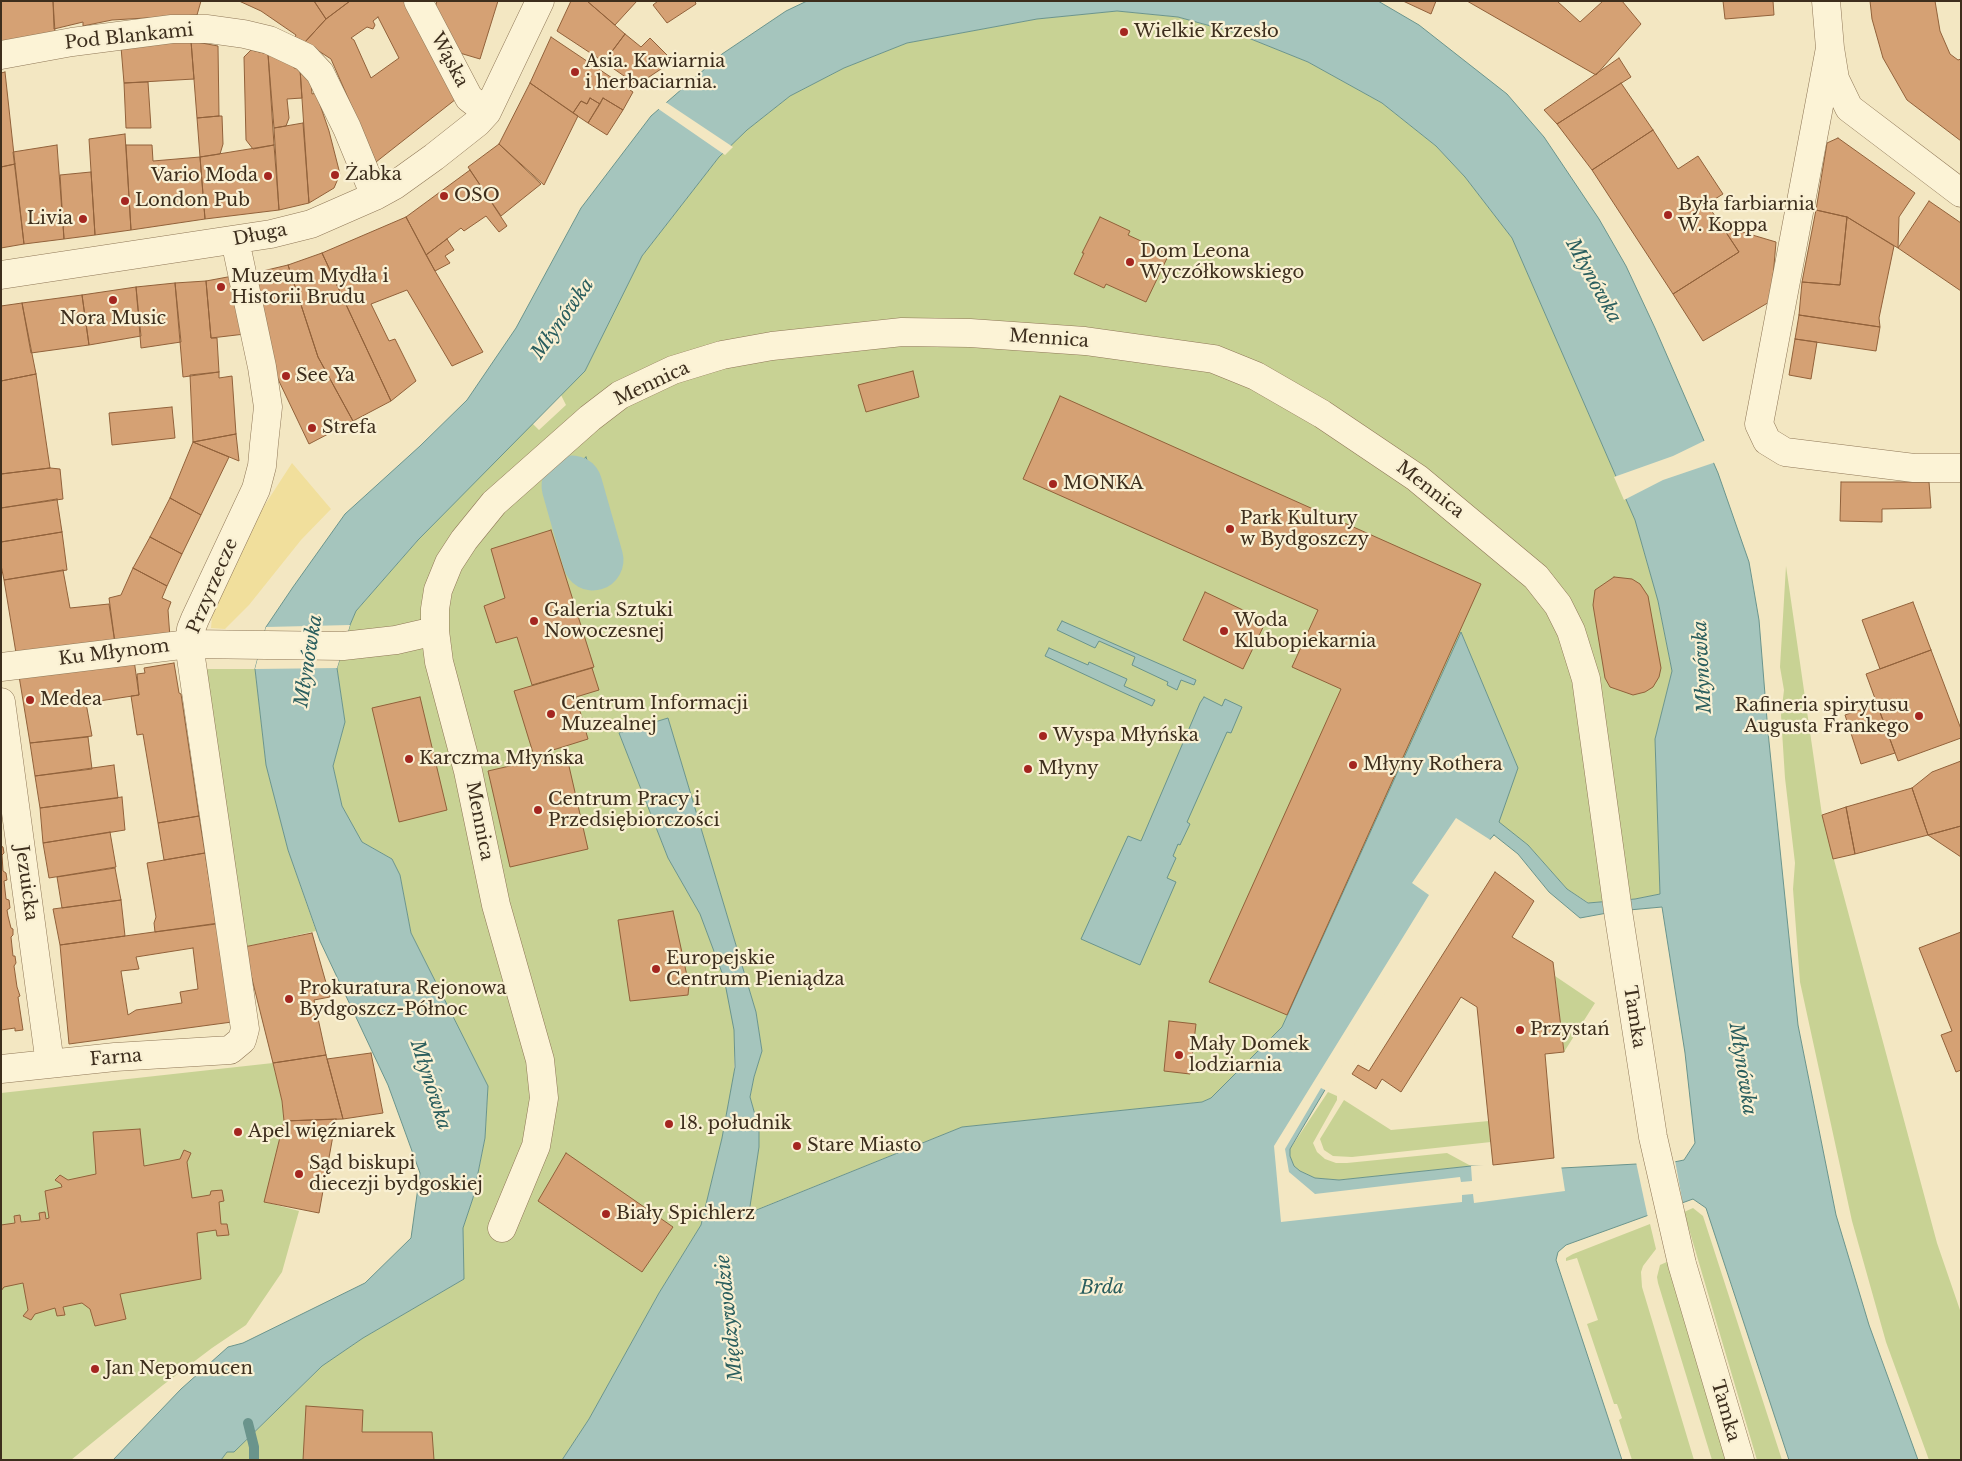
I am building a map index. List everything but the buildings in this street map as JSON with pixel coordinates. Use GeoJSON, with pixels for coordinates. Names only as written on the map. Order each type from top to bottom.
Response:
{"type":"FeatureCollection","features":[{"type":"Feature","properties":{"kind":"street","name":"Wąska"},"geometry":{"type":"LineString","coordinates":[[418,1],[468,98],[487,112]]}},
{"type":"Feature","properties":{"kind":"street"},"geometry":{"type":"LineString","coordinates":[[487,112],[540,1]]}},
{"type":"Feature","properties":{"kind":"street"},"geometry":{"type":"LineString","coordinates":[[1826,1],[1835,79],[1849,108],[1961,193]]}},
{"type":"Feature","properties":{"kind":"street","name":"Pod Blankami"},"geometry":{"type":"LineString","coordinates":[[1,55],[72,42],[172,29],[208,29],[269,40],[305,57],[320,72],[347,128],[375,196]]}},
{"type":"Feature","properties":{"kind":"street"},"geometry":{"type":"LineString","coordinates":[[1830,48],[1758,424],[1767,441],[1785,452],[1914,468],[1961,468]]}},
{"type":"Feature","properties":{"kind":"street","name":"Długa"},"geometry":{"type":"LineString","coordinates":[[1,275],[235,240],[311,224],[375,196],[395,185],[477,123],[487,112]]}},
{"type":"Feature","properties":{"kind":"street","name":"Przyrzecze"},"geometry":{"type":"LineString","coordinates":[[230,1050],[242,1040],[245,1029],[189,644],[191,629],[195,619],[256,489],[264,451],[268,407],[262,367],[235,240]]}},
{"type":"Feature","properties":{"kind":"street","name":"Mennica"},"geometry":{"type":"LineString","coordinates":[[502,1228],[536,1146],[544,1098],[540,1060],[496,905],[468,771],[439,662],[435,631],[435,609],[438,590],[449,563],[464,540],[494,503],[590,418],[620,395],[673,370],[722,355],[772,346],[902,332],[970,333],[1085,341],[1214,359],[1256,376],[1322,414],[1417,478],[1536,577]]}},
{"type":"Feature","properties":{"kind":"street","name":"Tamka"},"geometry":{"type":"LineString","coordinates":[[1536,577],[1558,605],[1571,631],[1586,679],[1618,911],[1653,1137],[1682,1264],[1740,1460]]}},
{"type":"Feature","properties":{"kind":"street","name":"Ku Młynom"},"geometry":{"type":"LineString","coordinates":[[1,667],[189,644],[343,646],[396,640],[435,631]]}},
{"type":"Feature","properties":{"kind":"street","name":"Jezuicka"},"geometry":{"type":"LineString","coordinates":[[1,702],[50,1064]]}},
{"type":"Feature","properties":{"kind":"street","name":"Farna"},"geometry":{"type":"LineString","coordinates":[[1,1069],[116,1057],[230,1050]]}},
{"type":"Feature","properties":{"kind":"green space","name":"Wyspa Młyńska"},"geometry":{"type":"Polygon","coordinates":[[[1117,11],[1178,17],[1236,33],[1308,62],[1382,103],[1436,146],[1465,177],[1512,238],[1635,520],[1658,601],[1672,671],[1655,739],[1660,894],[1635,899],[1589,903],[1567,889],[1528,845],[1498,822],[1518,768],[1461,632],[1282,1027],[1211,1098],[1202,1102],[962,1127],[748,1213],[759,1147],[759,1129],[750,1097],[762,1051],[756,1012],[668,718],[619,733],[668,858],[700,914],[724,978],[730,1000],[734,1030],[734,1075],[722,1138],[701,1225],[659,1293],[589,1419],[562,1460],[221,1460],[227,1452],[234,1452],[322,1366],[363,1338],[464,1279],[463,1228],[473,1198],[485,1138],[488,1086],[411,933],[400,875],[392,859],[362,842],[342,806],[333,766],[345,722],[337,668],[356,611],[418,540],[532,423],[539,430],[566,405],[561,395],[585,371],[642,256],[719,157],[747,130],[790,96],[844,68],[907,43],[1037,19],[1117,11]]]}},
{"type":"Feature","properties":{"kind":"green space"},"geometry":{"type":"Polygon","coordinates":[[[1786,566],[1822,815],[1937,1243],[1961,1313],[1961,1460],[1929,1460],[1886,1342],[1852,1221],[1800,982],[1793,889],[1795,863],[1785,778],[1781,715],[1784,690],[1780,667],[1786,566]]]}},
{"type":"Feature","properties":{"kind":"green space"},"geometry":{"type":"Polygon","coordinates":[[[208,669],[255,669],[266,765],[288,850],[316,931],[244,947],[201,675],[208,669]]]}},
{"type":"Feature","properties":{"kind":"green space"},"geometry":{"type":"Polygon","coordinates":[[[1555,976],[1595,1003],[1564,1052],[1555,976]]]}},
{"type":"Feature","properties":{"kind":"green space"},"geometry":{"type":"Polygon","coordinates":[[[273,1063],[282,1101],[284,1121],[265,1202],[299,1211],[282,1272],[246,1325],[163,1385],[71,1460],[1,1460],[1,1093],[273,1063]]]}},
{"type":"Feature","properties":{"kind":"green space"},"geometry":{"type":"Polygon","coordinates":[[[1328,1092],[1337,1096],[1337,1100],[1313,1143],[1317,1152],[1325,1159],[1336,1163],[1347,1163],[1447,1153],[1471,1166],[1339,1180],[1315,1178],[1300,1171],[1294,1166],[1290,1156],[1290,1149],[1328,1092]]]}},
{"type":"Feature","properties":{"kind":"green space"},"geometry":{"type":"Polygon","coordinates":[[[1344,1100],[1391,1130],[1489,1121],[1491,1142],[1352,1157],[1333,1156],[1324,1150],[1320,1139],[1344,1100]]]}},
{"type":"Feature","properties":{"kind":"green space"},"geometry":{"type":"Polygon","coordinates":[[[1693,1208],[1703,1216],[1782,1460],[1757,1460],[1684,1212],[1693,1208]]]}},
{"type":"Feature","properties":{"kind":"green space"},"geometry":{"type":"Polygon","coordinates":[[[1650,1224],[1656,1249],[1643,1266],[1641,1272],[1642,1287],[1694,1460],[1632,1460],[1619,1420],[1622,1418],[1617,1404],[1614,1404],[1587,1324],[1598,1320],[1577,1258],[1566,1261],[1566,1258],[1573,1254],[1650,1224]]]}},
{"type":"Feature","properties":{"kind":"green space"},"geometry":{"type":"Polygon","coordinates":[[[1669,1261],[1727,1460],[1712,1460],[1658,1283],[1657,1277],[1660,1265],[1669,1261]]]}},
{"type":"Feature","properties":{"kind":"sand"},"geometry":{"type":"Polygon","coordinates":[[[292,463],[331,509],[301,540],[249,605],[225,629],[211,628],[214,593],[246,534],[292,463]]]}},
{"type":"Feature","properties":{"kind":"water"},"geometry":{"type":"Polygon","coordinates":[[[807,1],[1378,1],[1419,25],[1507,94],[1544,137],[1599,219],[1626,266],[1718,473],[1749,562],[1759,620],[1768,732],[1798,1025],[1836,1215],[1869,1325],[1918,1460],[1789,1460],[1706,1208],[1693,1199],[1566,1245],[1558,1252],[1556,1260],[1622,1460],[562,1460],[589,1419],[659,1293],[701,1225],[722,1138],[735,1067],[734,1030],[724,978],[700,914],[668,858],[619,733],[668,718],[756,1012],[762,1051],[750,1097],[759,1129],[759,1147],[749,1213],[962,1127],[1202,1102],[1211,1098],[1282,1027],[1461,632],[1518,768],[1499,822],[1528,845],[1567,889],[1588,903],[1635,899],[1660,894],[1655,739],[1672,671],[1658,601],[1635,520],[1512,238],[1465,177],[1436,146],[1382,103],[1308,62],[1236,33],[1178,17],[1117,11],[1037,19],[907,43],[844,68],[790,96],[747,130],[719,157],[642,256],[585,371],[418,540],[356,611],[337,668],[345,722],[333,766],[342,806],[362,842],[392,859],[400,875],[411,933],[488,1086],[485,1138],[473,1198],[463,1228],[464,1279],[363,1338],[322,1366],[234,1452],[227,1452],[221,1460],[113,1460],[181,1389],[228,1347],[243,1343],[365,1283],[411,1238],[420,1173],[388,1085],[320,941],[288,850],[266,765],[255,669],[266,627],[345,514],[420,446],[467,400],[516,328],[581,208],[651,116],[722,54],[786,11],[807,1]],[[1494,835],[1484,846],[1390,980],[1290,1149],[1290,1156],[1294,1166],[1300,1171],[1315,1178],[1339,1180],[1471,1166],[1562,1168],[1684,1160],[1695,1143],[1685,1053],[1662,907],[1618,911],[1580,918],[1549,892],[1518,854],[1494,835]]]}},
{"type":"Feature","properties":{"kind":"water"},"geometry":{"type":"Polygon","coordinates":[[[586,457],[602,507],[560,521],[550,489],[586,457]]]}},
{"type":"Feature","properties":{"kind":"water"},"geometry":{"type":"Polygon","coordinates":[[[1062,621],[1196,680],[1194,685],[1181,680],[1177,690],[1167,685],[1168,682],[1132,665],[1135,657],[1099,641],[1095,648],[1057,630],[1062,621]]]}},
{"type":"Feature","properties":{"kind":"water"},"geometry":{"type":"Polygon","coordinates":[[[1049,648],[1088,665],[1089,662],[1127,679],[1124,686],[1155,700],[1152,706],[1045,656],[1049,648]]]}},
{"type":"Feature","properties":{"kind":"water"},"geometry":{"type":"Polygon","coordinates":[[[1204,697],[1222,706],[1225,699],[1242,707],[1231,733],[1227,732],[1187,822],[1190,824],[1173,856],[1176,858],[1167,878],[1176,882],[1140,965],[1081,939],[1128,836],[1141,841],[1204,697]]]}},
{"type":"Feature","properties":{"kind":"pier"},"geometry":{"type":"Polygon","coordinates":[[[664,101],[733,147],[725,155],[657,108],[664,101]]]}},
{"type":"Feature","properties":{"kind":"pier"},"geometry":{"type":"Polygon","coordinates":[[[1706,440],[1716,462],[1663,480],[1624,500],[1614,477],[1673,456],[1706,440]]]}},
{"type":"Feature","properties":{"kind":"pier"},"geometry":{"type":"Polygon","coordinates":[[[350,625],[337,668],[255,669],[266,627],[350,625]]]}},
{"type":"Feature","properties":{"kind":"pier"},"geometry":{"type":"Polygon","coordinates":[[[1456,818],[1492,841],[1392,981],[1327,1091],[1321,1088],[1285,1149],[1289,1172],[1315,1194],[1460,1177],[1461,1182],[1472,1181],[1471,1166],[1510,1163],[1561,1165],[1565,1191],[1474,1203],[1473,1194],[1462,1195],[1462,1202],[1281,1222],[1274,1146],[1429,895],[1412,883],[1456,818]]]}},
{"type":"Feature","properties":{"kind":"pier"},"geometry":{"type":"Polygon","coordinates":[[[1675,1160],[1683,1205],[1648,1218],[1636,1162],[1675,1160]]]}},
{"type":"Feature","properties":{"kind":"waterway","name":"Międzywodzie"},"geometry":{"type":"LineString","coordinates":[[572,486],[593,560]]}},
{"type":"Feature","properties":{"kind":"waterway"},"geometry":{"type":"LineString","coordinates":[[248,1423],[254,1447],[254,1460]]}},
{"type":"Feature","properties":{"kind":"place","name":"Wielkie Krzesło"},"geometry":{"type":"Point","coordinates":[1124,32]}},
{"type":"Feature","properties":{"kind":"place","name":"Asia. Kawiarnia i herbaciarnia."},"geometry":{"type":"Point","coordinates":[575,72]}},
{"type":"Feature","properties":{"kind":"place","name":"Żabka"},"geometry":{"type":"Point","coordinates":[335,175]}},
{"type":"Feature","properties":{"kind":"place","name":"Vario Moda"},"geometry":{"type":"Point","coordinates":[268,176]}},
{"type":"Feature","properties":{"kind":"place","name":"OSO"},"geometry":{"type":"Point","coordinates":[444,196]}},
{"type":"Feature","properties":{"kind":"place","name":"London Pub"},"geometry":{"type":"Point","coordinates":[125,201]}},
{"type":"Feature","properties":{"kind":"place","name":"Była farbiarnia W. Koppa"},"geometry":{"type":"Point","coordinates":[1668,215]}},
{"type":"Feature","properties":{"kind":"place","name":"Livia"},"geometry":{"type":"Point","coordinates":[83,219]}},
{"type":"Feature","properties":{"kind":"place","name":"Dom Leona Wyczółkowskiego"},"geometry":{"type":"Point","coordinates":[1130,262]}},
{"type":"Feature","properties":{"kind":"place","name":"Muzeum Mydła i Historii Brudu"},"geometry":{"type":"Point","coordinates":[221,287]}},
{"type":"Feature","properties":{"kind":"place","name":"Nora Music"},"geometry":{"type":"Point","coordinates":[113,300]}},
{"type":"Feature","properties":{"kind":"place","name":"See Ya"},"geometry":{"type":"Point","coordinates":[286,376]}},
{"type":"Feature","properties":{"kind":"place","name":"Strefa"},"geometry":{"type":"Point","coordinates":[312,428]}},
{"type":"Feature","properties":{"kind":"place","name":"MONKA"},"geometry":{"type":"Point","coordinates":[1053,484]}},
{"type":"Feature","properties":{"kind":"place","name":"Park Kultury w Bydgoszczy"},"geometry":{"type":"Point","coordinates":[1230,529]}},
{"type":"Feature","properties":{"kind":"place","name":"Galeria Sztuki Nowoczesnej"},"geometry":{"type":"Point","coordinates":[534,621]}},
{"type":"Feature","properties":{"kind":"place","name":"Woda Klubopiekarnia"},"geometry":{"type":"Point","coordinates":[1224,631]}},
{"type":"Feature","properties":{"kind":"place","name":"Medea"},"geometry":{"type":"Point","coordinates":[30,700]}},
{"type":"Feature","properties":{"kind":"place","name":"Centrum Informacji Muzealnej"},"geometry":{"type":"Point","coordinates":[551,714]}},
{"type":"Feature","properties":{"kind":"place","name":"Rafineria spirytusu Augusta Frankego"},"geometry":{"type":"Point","coordinates":[1919,716]}},
{"type":"Feature","properties":{"kind":"place","name":"Wyspa Młyńska"},"geometry":{"type":"Point","coordinates":[1043,736]}},
{"type":"Feature","properties":{"kind":"place","name":"Karczma Młyńska"},"geometry":{"type":"Point","coordinates":[409,759]}},
{"type":"Feature","properties":{"kind":"place","name":"Młyny Rothera"},"geometry":{"type":"Point","coordinates":[1353,765]}},
{"type":"Feature","properties":{"kind":"place","name":"Młyny"},"geometry":{"type":"Point","coordinates":[1028,769]}},
{"type":"Feature","properties":{"kind":"place","name":"Centrum Pracy i Przedsiębiorczości"},"geometry":{"type":"Point","coordinates":[538,810]}},
{"type":"Feature","properties":{"kind":"place","name":"Europejskie Centrum Pieniądza"},"geometry":{"type":"Point","coordinates":[656,969]}},
{"type":"Feature","properties":{"kind":"place","name":"Prokuratura Rejonowa Bydgoszcz-Północ"},"geometry":{"type":"Point","coordinates":[289,999]}},
{"type":"Feature","properties":{"kind":"place","name":"Przystań"},"geometry":{"type":"Point","coordinates":[1520,1030]}},
{"type":"Feature","properties":{"kind":"place","name":"Mały Domek lodziarnia"},"geometry":{"type":"Point","coordinates":[1179,1055]}},
{"type":"Feature","properties":{"kind":"place","name":"18. południk"},"geometry":{"type":"Point","coordinates":[669,1124]}},
{"type":"Feature","properties":{"kind":"place","name":"Apel więźniarek"},"geometry":{"type":"Point","coordinates":[238,1132]}},
{"type":"Feature","properties":{"kind":"place","name":"Stare Miasto"},"geometry":{"type":"Point","coordinates":[797,1146]}},
{"type":"Feature","properties":{"kind":"place","name":"Sąd biskupi diecezji bydgoskiej"},"geometry":{"type":"Point","coordinates":[299,1174]}},
{"type":"Feature","properties":{"kind":"place","name":"Biały Spichlerz"},"geometry":{"type":"Point","coordinates":[606,1214]}},
{"type":"Feature","properties":{"kind":"place","name":"Jan Nepomucen"},"geometry":{"type":"Point","coordinates":[95,1369]}},
{"type":"Feature","properties":{"kind":"water label","name":"Młynówka"},"geometry":{"type":"Point","coordinates":[1593,281]}},
{"type":"Feature","properties":{"kind":"water label","name":"Młynówka"},"geometry":{"type":"Point","coordinates":[563,319]}},
{"type":"Feature","properties":{"kind":"water label","name":"Młynówka"},"geometry":{"type":"Point","coordinates":[309,661]}},
{"type":"Feature","properties":{"kind":"water label","name":"Młynówka"},"geometry":{"type":"Point","coordinates":[1703,667]}},
{"type":"Feature","properties":{"kind":"water label","name":"Młynówka"},"geometry":{"type":"Point","coordinates":[1742,1069]}},
{"type":"Feature","properties":{"kind":"water label","name":"Młynówka"},"geometry":{"type":"Point","coordinates":[430,1085]}},
{"type":"Feature","properties":{"kind":"water label","name":"Brda"},"geometry":{"type":"Point","coordinates":[1102,1288]}}]}
